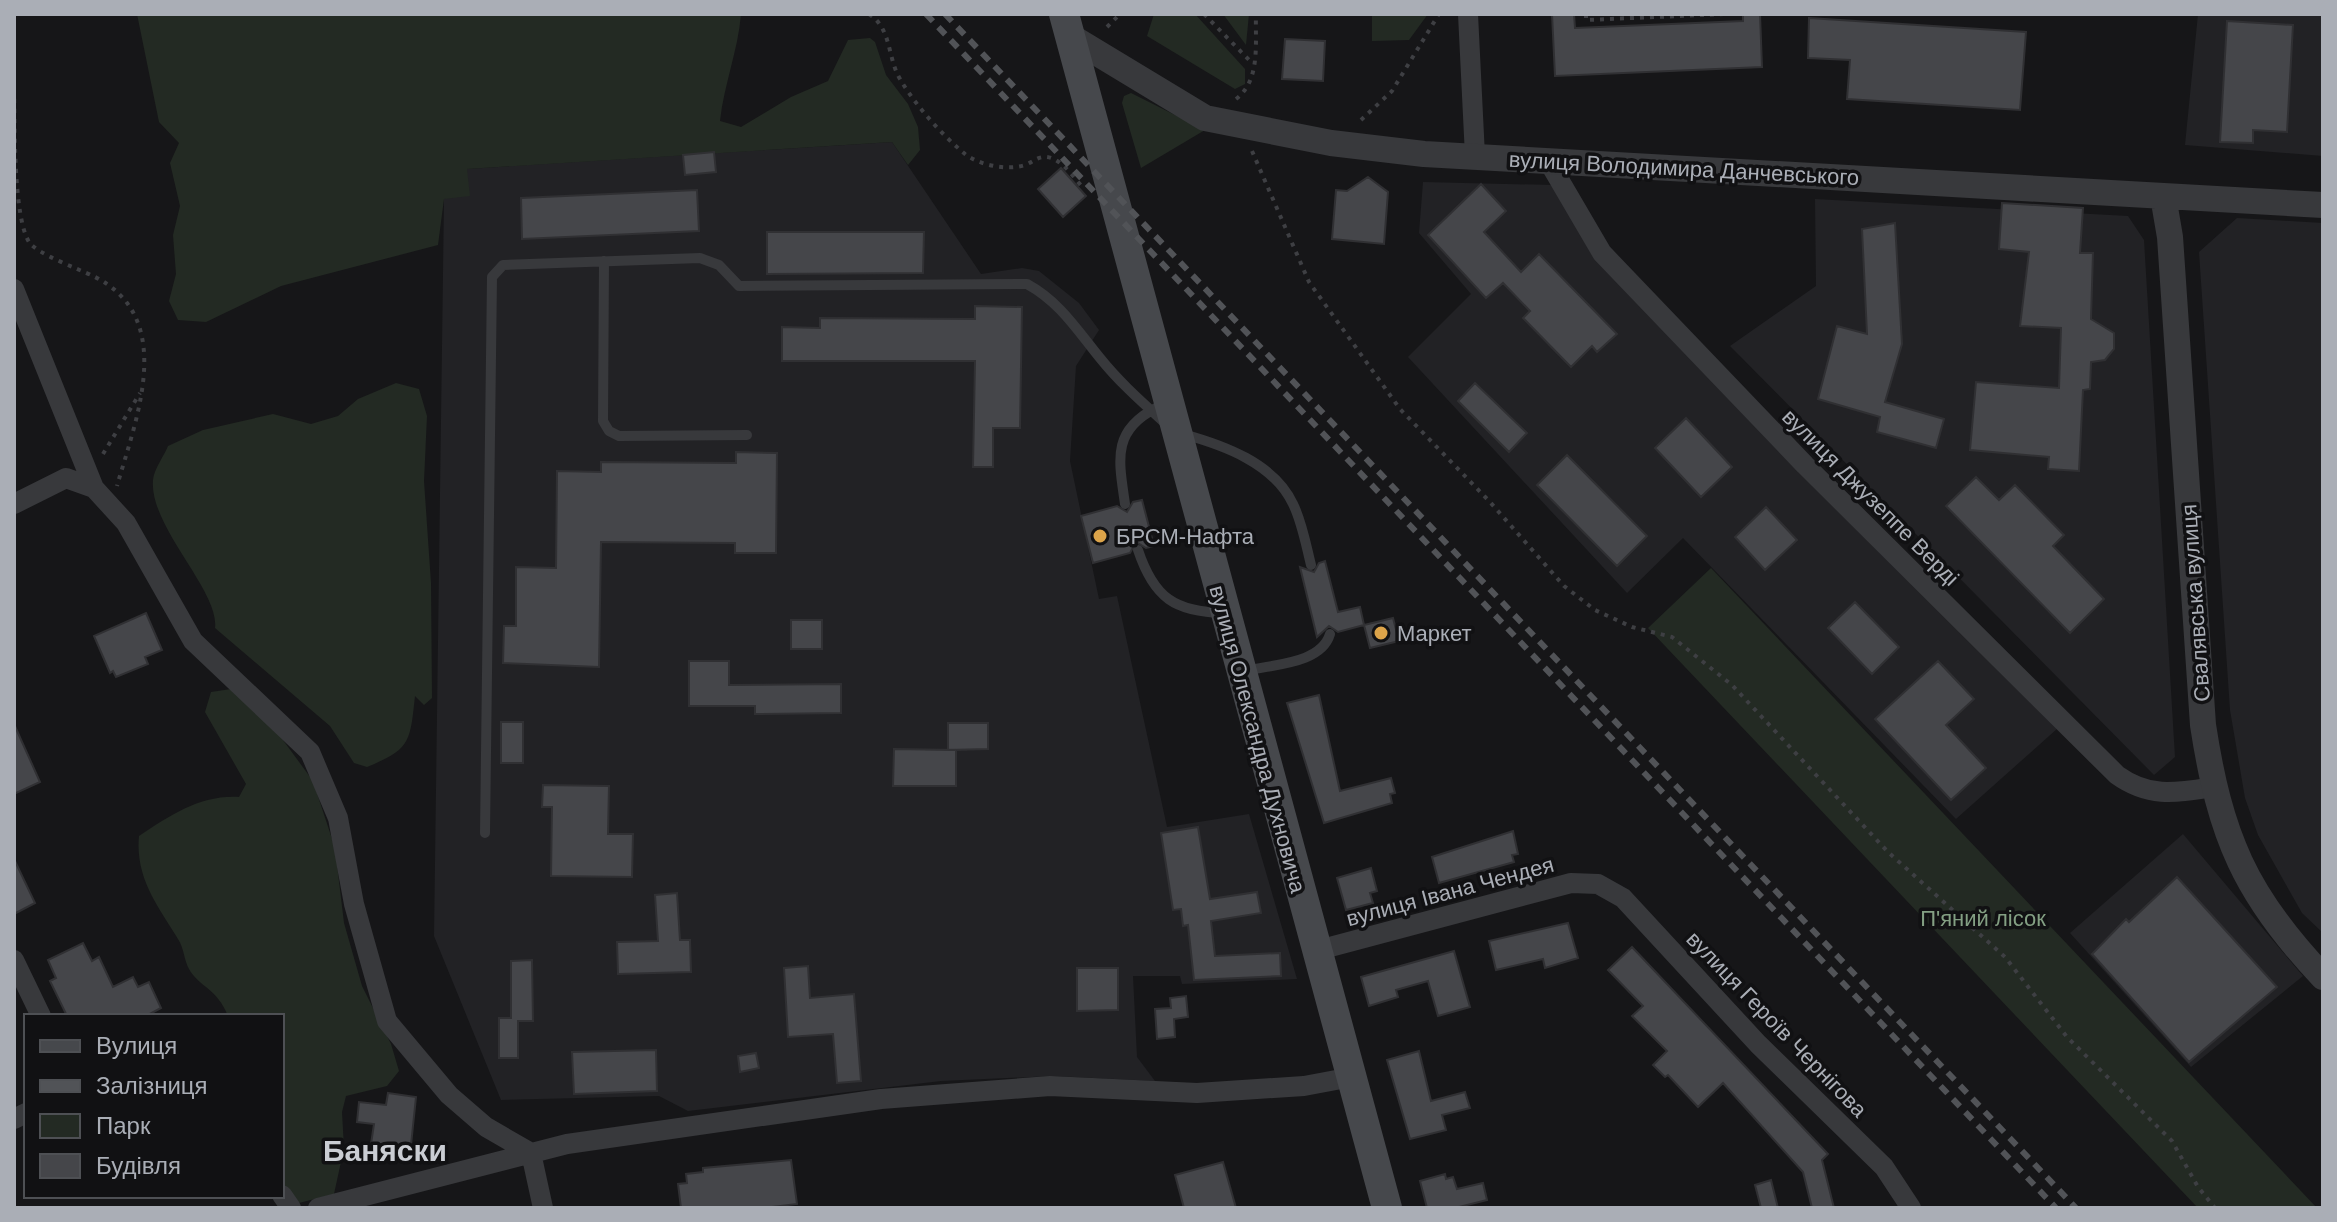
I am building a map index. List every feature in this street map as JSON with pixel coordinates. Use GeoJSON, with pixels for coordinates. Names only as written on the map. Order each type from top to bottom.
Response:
{"type":"FeatureCollection","features":[{"type":"Feature","properties":{"kind":"main road","name":"вулиця Олександра Духновича"},"geometry":{"type":"LineString","coordinates":[[1067,26],[1160,406],[1176,432],[1387,1208]]}},
{"type":"Feature","properties":{"kind":"street"},"geometry":{"type":"LineString","coordinates":[[1468,14],[1475,156]]}},
{"type":"Feature","properties":{"kind":"street","name":"вулиця Володимира Данчевського"},"geometry":{"type":"LineString","coordinates":[[1067,26],[1205,118],[1331,143],[1475,156],[2323,205]]}},
{"type":"Feature","properties":{"kind":"street","name":"вулиця Джузеппе Верді"},"geometry":{"type":"LineString","coordinates":[[1547,159],[1602,253],[1805,465],[2117,775],[2132,785],[2163,794],[2213,787]]}},
{"type":"Feature","properties":{"kind":"street","name":"Свалявська вулиця"},"geometry":{"type":"LineString","coordinates":[[2163,196],[2170,237],[2203,725],[2213,787],[2226,833],[2244,873],[2269,915],[2323,977]]}},
{"type":"Feature","properties":{"kind":"street"},"geometry":{"type":"LineString","coordinates":[[14,289],[92,482],[126,523],[193,641],[310,752],[338,818],[354,904],[387,1021],[416,1060],[449,1095],[486,1127],[531,1153],[543,1208]]}},
{"type":"Feature","properties":{"kind":"street"},"geometry":{"type":"LineString","coordinates":[[14,504],[66,478],[92,482]]}},
{"type":"Feature","properties":{"kind":"street","name":"вулиця Івана Чендея"},"geometry":{"type":"LineString","coordinates":[[1315,951],[1571,883],[1598,884]]}},
{"type":"Feature","properties":{"kind":"street","name":"вулиця Героїв Чернігова"},"geometry":{"type":"LineString","coordinates":[[1598,884],[1623,898],[1758,1044],[1884,1167],[1911,1208]]}},
{"type":"Feature","properties":{"kind":"street"},"geometry":{"type":"LineString","coordinates":[[14,960],[40,1014]]}},
{"type":"Feature","properties":{"kind":"street"},"geometry":{"type":"LineString","coordinates":[[318,1208],[531,1153],[704,1123],[967,1090],[1050,1086],[1197,1093],[1291,1087],[1352,1077]]}},
{"type":"Feature","properties":{"kind":"lane"},"geometry":{"type":"LineString","coordinates":[[485,833],[492,277],[503,265],[700,258],[719,265],[739,286],[1027,284],[1047,295],[1064,312],[1109,368],[1160,406],[1127,429],[1121,449],[1125,504]]}},
{"type":"Feature","properties":{"kind":"lane"},"geometry":{"type":"LineString","coordinates":[[604,261],[603,421],[609,431],[619,436],[747,435]]}},
{"type":"Feature","properties":{"kind":"lane"},"geometry":{"type":"LineString","coordinates":[[1176,432],[1207,441],[1256,463],[1277,482],[1293,503],[1311,565]]}},
{"type":"Feature","properties":{"kind":"lane"},"geometry":{"type":"LineString","coordinates":[[1138,550],[1155,588],[1171,602],[1196,612],[1225,613]]}},
{"type":"Feature","properties":{"kind":"lane"},"geometry":{"type":"LineString","coordinates":[[1240,672],[1313,655],[1324,649],[1330,634]]}},
{"type":"Feature","properties":{"kind":"path"},"geometry":{"type":"LineString","coordinates":[[869,14],[879,21],[887,37],[900,79],[938,129],[969,157],[1000,167],[1024,165],[1036,158],[1049,157],[1061,163],[1092,196]]}},
{"type":"Feature","properties":{"kind":"path"},"geometry":{"type":"LineString","coordinates":[[1107,27],[1120,14]]}},
{"type":"Feature","properties":{"kind":"path"},"geometry":{"type":"LineString","coordinates":[[1204,14],[1254,65]]}},
{"type":"Feature","properties":{"kind":"path"},"geometry":{"type":"LineString","coordinates":[[1236,99],[1249,89],[1254,65],[1256,14]]}},
{"type":"Feature","properties":{"kind":"path"},"geometry":{"type":"LineString","coordinates":[[1361,120],[1392,91],[1439,14]]}},
{"type":"Feature","properties":{"kind":"path"},"geometry":{"type":"LineString","coordinates":[[1586,14],[1586,20],[1725,14]]}},
{"type":"Feature","properties":{"kind":"path"},"geometry":{"type":"LineString","coordinates":[[14,89],[24,231],[31,245],[105,282],[132,311],[147,350],[139,412],[114,496],[116,512]]}},
{"type":"Feature","properties":{"kind":"path"},"geometry":{"type":"LineString","coordinates":[[1249,145],[1309,282],[1400,409],[1490,502],[1564,586],[1595,610],[1632,627],[1672,637],[1732,685],[1897,861],[2005,957],[2067,1037],[2172,1141],[2198,1187],[2215,1208]]}},
{"type":"Feature","properties":{"kind":"path"},"geometry":{"type":"LineString","coordinates":[[92,482],[142,390]]}},
{"type":"Feature","properties":{"kind":"shaded area"},"geometry":{"type":"Polygon","coordinates":[[[2198,14],[2323,14],[2323,156],[2185,145],[2198,14]]]}},
{"type":"Feature","properties":{"kind":"shaded area"},"geometry":{"type":"Polygon","coordinates":[[[892,142],[981,274],[1022,268],[1039,271],[1079,303],[1099,330],[1076,366],[1070,461],[1099,599],[1117,596],[1167,827],[1249,814],[1297,979],[1182,984],[1180,976],[1133,976],[1137,1057],[1155,1081],[1053,1076],[941,1081],[688,1111],[659,1096],[501,1100],[434,936],[444,199],[466,169],[892,142]]]}},
{"type":"Feature","properties":{"kind":"shaded area"},"geometry":{"type":"Polygon","coordinates":[[[1423,182],[1553,185],[1592,255],[2058,728],[1956,819],[1683,538],[1627,593],[1408,357],[1471,294],[1419,233],[1423,182]]]}},
{"type":"Feature","properties":{"kind":"shaded area"},"geometry":{"type":"Polygon","coordinates":[[[1815,199],[2128,216],[2144,240],[2175,757],[2154,775],[1730,346],[1816,286],[1815,199]]]}},
{"type":"Feature","properties":{"kind":"shaded area"},"geometry":{"type":"Polygon","coordinates":[[[2237,218],[2323,223],[2323,933],[2302,913],[2258,835],[2245,798],[2230,710],[2199,252],[2237,218]]]}},
{"type":"Feature","properties":{"kind":"shaded area"},"geometry":{"type":"Polygon","coordinates":[[[2183,834],[2303,976],[2191,1067],[2070,933],[2183,834]]]}},
{"type":"Feature","properties":{"kind":"green space"},"geometry":{"type":"Polygon","coordinates":[[[137,14],[741,14],[720,121],[741,127],[791,97],[828,81],[848,40],[870,38],[875,42],[886,75],[908,104],[918,127],[920,150],[908,165],[892,142],[467,169],[470,196],[444,199],[438,245],[281,286],[206,322],[178,320],[169,301],[176,274],[173,235],[180,206],[170,163],[179,143],[159,122],[137,14]]]}},
{"type":"Feature","properties":{"kind":"green space"},"geometry":{"type":"Polygon","coordinates":[[[1154,14],[1195,14],[1245,69],[1245,84],[1235,89],[1147,36],[1154,14]]]}},
{"type":"Feature","properties":{"kind":"green space"},"geometry":{"type":"Polygon","coordinates":[[[1223,14],[1249,14],[1246,45],[1223,14]]]}},
{"type":"Feature","properties":{"kind":"green space"},"geometry":{"type":"Polygon","coordinates":[[[1372,14],[1428,14],[1409,40],[1372,41],[1372,14]]]}},
{"type":"Feature","properties":{"kind":"green space"},"geometry":{"type":"Polygon","coordinates":[[[1131,93],[1205,130],[1141,168],[1122,103],[1124,96],[1131,93]]]}},
{"type":"Feature","properties":{"kind":"green space"},"geometry":{"type":"Polygon","coordinates":[[[396,383],[419,389],[427,416],[424,481],[431,583],[432,698],[424,705],[415,696],[412,724],[406,742],[392,755],[367,767],[354,763],[330,726],[215,628],[214,613],[207,596],[162,518],[153,480],[168,446],[203,430],[273,414],[311,424],[338,416],[358,399],[396,383]]]}},
{"type":"Feature","properties":{"kind":"green space","name":"П'яний лісок"},"geometry":{"type":"Polygon","coordinates":[[[1711,568],[2317,1208],[2198,1208],[1648,628],[1711,568]]]}},
{"type":"Feature","properties":{"kind":"green space"},"geometry":{"type":"Polygon","coordinates":[[[231,689],[269,721],[313,781],[335,848],[344,923],[362,986],[391,1044],[399,1071],[387,1086],[346,1096],[342,1112],[344,1148],[334,1194],[299,1203],[284,1188],[284,1014],[227,1014],[219,999],[189,969],[180,943],[144,878],[141,865],[139,836],[174,814],[199,803],[239,797],[246,784],[205,712],[211,692],[231,689]]]}},
{"type":"Feature","properties":{"kind":"building"},"geometry":{"type":"Polygon","coordinates":[[[1552,14],[1574,14],[1575,28],[1743,21],[1743,14],[1760,14],[1762,67],[1555,76],[1552,14]]]}},
{"type":"Feature","properties":{"kind":"building"},"geometry":{"type":"Polygon","coordinates":[[[1809,18],[2026,32],[2020,110],[1847,99],[1850,60],[1808,58],[1809,18]]]}},
{"type":"Feature","properties":{"kind":"building"},"geometry":{"type":"Polygon","coordinates":[[[2227,21],[2293,25],[2287,132],[2253,130],[2253,143],[2220,142],[2227,21]]]}},
{"type":"Feature","properties":{"kind":"building"},"geometry":{"type":"Polygon","coordinates":[[[1285,39],[1325,41],[1323,81],[1282,79],[1285,39]]]}},
{"type":"Feature","properties":{"kind":"building"},"geometry":{"type":"Polygon","coordinates":[[[714,152],[716,172],[685,175],[683,155],[714,152]]]}},
{"type":"Feature","properties":{"kind":"building"},"geometry":{"type":"Polygon","coordinates":[[[1061,168],[1086,196],[1063,217],[1038,189],[1061,168]]]}},
{"type":"Feature","properties":{"kind":"building"},"geometry":{"type":"Polygon","coordinates":[[[1368,177],[1388,192],[1384,244],[1332,239],[1336,190],[1347,191],[1368,177]]]}},
{"type":"Feature","properties":{"kind":"building"},"geometry":{"type":"Polygon","coordinates":[[[1481,184],[1506,211],[1484,232],[1521,272],[1539,254],[1617,334],[1597,352],[1592,346],[1571,367],[1523,318],[1530,311],[1503,283],[1486,298],[1428,235],[1481,184]]]}},
{"type":"Feature","properties":{"kind":"building"},"geometry":{"type":"Polygon","coordinates":[[[697,190],[699,231],[522,239],[521,198],[697,190]]]}},
{"type":"Feature","properties":{"kind":"building"},"geometry":{"type":"Polygon","coordinates":[[[2002,203],[2083,208],[2080,253],[2093,253],[2091,319],[2114,333],[2114,349],[2105,360],[2091,362],[2090,389],[2083,390],[2079,471],[2048,469],[2049,457],[1970,450],[1976,382],[2059,388],[2061,328],[2020,326],[2029,252],[1999,249],[2002,203]]]}},
{"type":"Feature","properties":{"kind":"building"},"geometry":{"type":"Polygon","coordinates":[[[1895,223],[1902,344],[1885,402],[1944,419],[1936,448],[1877,432],[1880,417],[1818,399],[1837,326],[1867,334],[1862,229],[1895,223]]]}},
{"type":"Feature","properties":{"kind":"building"},"geometry":{"type":"Polygon","coordinates":[[[767,232],[924,232],[923,273],[767,274],[767,232]]]}},
{"type":"Feature","properties":{"kind":"building"},"geometry":{"type":"Polygon","coordinates":[[[975,306],[1022,307],[1020,428],[993,428],[993,467],[973,467],[975,361],[782,361],[782,327],[820,328],[820,318],[975,319],[975,306]]]}},
{"type":"Feature","properties":{"kind":"building"},"geometry":{"type":"Polygon","coordinates":[[[1475,383],[1527,433],[1509,452],[1458,401],[1475,383]]]}},
{"type":"Feature","properties":{"kind":"building"},"geometry":{"type":"Polygon","coordinates":[[[1686,418],[1732,467],[1701,497],[1655,448],[1686,418]]]}},
{"type":"Feature","properties":{"kind":"building"},"geometry":{"type":"Polygon","coordinates":[[[736,452],[777,453],[776,553],[735,553],[735,543],[601,542],[599,667],[503,663],[504,626],[516,626],[516,567],[556,568],[557,471],[601,472],[601,462],[736,463],[736,452]]]}},
{"type":"Feature","properties":{"kind":"building"},"geometry":{"type":"Polygon","coordinates":[[[1567,455],[1647,536],[1617,566],[1537,485],[1567,455]]]}},
{"type":"Feature","properties":{"kind":"building"},"geometry":{"type":"Polygon","coordinates":[[[1976,477],[1999,500],[2015,485],[2064,535],[2053,546],[2104,599],[2070,633],[1946,506],[1976,477]]]}},
{"type":"Feature","properties":{"kind":"building"},"geometry":{"type":"Polygon","coordinates":[[[1142,500],[1154,546],[1146,548],[1136,542],[1130,553],[1093,563],[1081,516],[1117,506],[1127,512],[1133,502],[1142,500]]]}},
{"type":"Feature","properties":{"kind":"building"},"geometry":{"type":"Polygon","coordinates":[[[1766,507],[1797,540],[1765,570],[1735,537],[1766,507]]]}},
{"type":"Feature","properties":{"kind":"building"},"geometry":{"type":"Polygon","coordinates":[[[1325,561],[1338,612],[1360,607],[1364,625],[1338,632],[1329,626],[1317,637],[1300,567],[1314,572],[1319,563],[1325,561]]]}},
{"type":"Feature","properties":{"kind":"building"},"geometry":{"type":"Polygon","coordinates":[[[1855,602],[1899,647],[1872,674],[1828,628],[1855,602]]]}},
{"type":"Feature","properties":{"kind":"building"},"geometry":{"type":"Polygon","coordinates":[[[146,613],[162,650],[145,657],[148,664],[116,677],[113,671],[110,673],[94,636],[146,613]]]}},
{"type":"Feature","properties":{"kind":"building","name":"Маркет"},"geometry":{"type":"Polygon","coordinates":[[[1393,618],[1399,641],[1370,648],[1364,625],[1393,618]]]}},
{"type":"Feature","properties":{"kind":"building"},"geometry":{"type":"Polygon","coordinates":[[[791,620],[822,620],[822,649],[791,649],[791,620]]]}},
{"type":"Feature","properties":{"kind":"building"},"geometry":{"type":"Polygon","coordinates":[[[689,661],[729,661],[729,685],[841,684],[841,713],[755,714],[755,706],[689,706],[689,661]]]}},
{"type":"Feature","properties":{"kind":"building"},"geometry":{"type":"Polygon","coordinates":[[[1938,661],[1974,699],[1946,725],[1986,768],[1951,800],[1875,719],[1938,661]]]}},
{"type":"Feature","properties":{"kind":"building"},"geometry":{"type":"Polygon","coordinates":[[[1319,695],[1340,791],[1391,778],[1395,793],[1390,794],[1392,803],[1324,823],[1287,703],[1319,695]]]}},
{"type":"Feature","properties":{"kind":"building"},"geometry":{"type":"Polygon","coordinates":[[[501,722],[523,722],[523,763],[501,763],[501,722]]]}},
{"type":"Feature","properties":{"kind":"building"},"geometry":{"type":"Polygon","coordinates":[[[948,723],[988,723],[988,749],[948,750],[948,723]]]}},
{"type":"Feature","properties":{"kind":"building"},"geometry":{"type":"Polygon","coordinates":[[[14,724],[40,782],[14,794],[14,724]]]}},
{"type":"Feature","properties":{"kind":"building"},"geometry":{"type":"Polygon","coordinates":[[[894,749],[956,750],[956,786],[893,786],[894,749]]]}},
{"type":"Feature","properties":{"kind":"building"},"geometry":{"type":"Polygon","coordinates":[[[543,785],[609,786],[608,834],[633,834],[632,877],[551,876],[552,807],[542,807],[543,785]]]}},
{"type":"Feature","properties":{"kind":"building"},"geometry":{"type":"Polygon","coordinates":[[[1198,827],[1210,899],[1257,892],[1261,913],[1211,921],[1215,956],[1280,953],[1281,976],[1194,980],[1188,925],[1183,926],[1181,909],[1173,910],[1161,833],[1198,827]]]}},
{"type":"Feature","properties":{"kind":"building"},"geometry":{"type":"Polygon","coordinates":[[[1513,831],[1518,854],[1512,855],[1514,862],[1439,883],[1432,857],[1513,831]]]}},
{"type":"Feature","properties":{"kind":"building"},"geometry":{"type":"Polygon","coordinates":[[[14,859],[35,903],[14,914],[14,859]]]}},
{"type":"Feature","properties":{"kind":"building"},"geometry":{"type":"Polygon","coordinates":[[[1371,868],[1377,891],[1370,893],[1373,903],[1346,910],[1337,878],[1371,868]]]}},
{"type":"Feature","properties":{"kind":"building"},"geometry":{"type":"Polygon","coordinates":[[[2177,877],[2277,987],[2189,1062],[2092,954],[2126,919],[2129,922],[2177,877]]]}},
{"type":"Feature","properties":{"kind":"building"},"geometry":{"type":"Polygon","coordinates":[[[677,893],[680,940],[690,940],[691,972],[618,974],[617,942],[658,941],[655,895],[677,893]]]}},
{"type":"Feature","properties":{"kind":"building"},"geometry":{"type":"Polygon","coordinates":[[[1568,923],[1578,958],[1545,968],[1543,959],[1496,970],[1489,941],[1568,923]]]}},
{"type":"Feature","properties":{"kind":"building"},"geometry":{"type":"Polygon","coordinates":[[[83,943],[92,961],[99,957],[113,987],[133,977],[138,987],[149,982],[161,1008],[150,1014],[66,1014],[50,981],[56,978],[48,960],[83,943]]]}},
{"type":"Feature","properties":{"kind":"building"},"geometry":{"type":"Polygon","coordinates":[[[1632,947],[1828,1154],[1822,1160],[1834,1208],[1812,1208],[1803,1172],[1723,1083],[1698,1107],[1668,1075],[1665,1077],[1653,1065],[1667,1051],[1632,1016],[1643,1006],[1608,970],[1632,947]]]}},
{"type":"Feature","properties":{"kind":"building"},"geometry":{"type":"Polygon","coordinates":[[[1454,951],[1470,1007],[1438,1016],[1428,981],[1396,990],[1398,997],[1369,1006],[1361,977],[1454,951]]]}},
{"type":"Feature","properties":{"kind":"building"},"geometry":{"type":"Polygon","coordinates":[[[532,960],[533,1021],[518,1021],[518,1058],[499,1058],[499,1018],[511,1018],[511,961],[532,960]]]}},
{"type":"Feature","properties":{"kind":"building"},"geometry":{"type":"Polygon","coordinates":[[[808,966],[810,998],[854,994],[861,1081],[837,1083],[833,1034],[788,1037],[784,968],[808,966]]]}},
{"type":"Feature","properties":{"kind":"building"},"geometry":{"type":"Polygon","coordinates":[[[1077,968],[1118,968],[1118,1010],[1077,1011],[1077,968]]]}},
{"type":"Feature","properties":{"kind":"building"},"geometry":{"type":"Polygon","coordinates":[[[1186,996],[1188,1017],[1174,1019],[1175,1037],[1157,1039],[1155,1009],[1171,1008],[1170,998],[1186,996]]]}},
{"type":"Feature","properties":{"kind":"building"},"geometry":{"type":"Polygon","coordinates":[[[656,1050],[657,1091],[574,1094],[572,1052],[656,1050]]]}},
{"type":"Feature","properties":{"kind":"building"},"geometry":{"type":"Polygon","coordinates":[[[1419,1051],[1431,1101],[1465,1092],[1470,1108],[1442,1115],[1446,1130],[1410,1139],[1387,1060],[1419,1051]]]}},
{"type":"Feature","properties":{"kind":"building"},"geometry":{"type":"Polygon","coordinates":[[[756,1053],[759,1068],[740,1072],[738,1056],[756,1053]]]}},
{"type":"Feature","properties":{"kind":"building"},"geometry":{"type":"Polygon","coordinates":[[[388,1093],[416,1097],[411,1145],[371,1144],[374,1124],[357,1122],[359,1102],[386,1105],[388,1093]]]}},
{"type":"Feature","properties":{"kind":"building"},"geometry":{"type":"Polygon","coordinates":[[[791,1160],[797,1204],[764,1208],[681,1208],[678,1184],[687,1183],[686,1174],[703,1172],[703,1168],[791,1160]]]}},
{"type":"Feature","properties":{"kind":"building"},"geometry":{"type":"Polygon","coordinates":[[[1223,1162],[1236,1208],[1184,1208],[1175,1175],[1223,1162]]]}},
{"type":"Feature","properties":{"kind":"building"},"geometry":{"type":"Polygon","coordinates":[[[1445,1174],[1446,1179],[1453,1177],[1457,1189],[1483,1183],[1487,1200],[1455,1208],[1427,1208],[1420,1181],[1445,1174]]]}},
{"type":"Feature","properties":{"kind":"building"},"geometry":{"type":"Polygon","coordinates":[[[1771,1180],[1778,1208],[1761,1208],[1755,1185],[1771,1180]]]}},
{"type":"Feature","properties":{"kind":"railway"},"geometry":{"type":"LineString","coordinates":[[926,14],[2056,1208]]}},
{"type":"Feature","properties":{"kind":"railway"},"geometry":{"type":"LineString","coordinates":[[945,14],[2076,1208]]}},
{"type":"Feature","properties":{"kind":"place","name":"БРСМ-Нафта"},"geometry":{"type":"Point","coordinates":[1100,536]}},
{"type":"Feature","properties":{"kind":"place","name":"Маркет"},"geometry":{"type":"Point","coordinates":[1381,633]}},
{"type":"Feature","properties":{"kind":"district","name":"Баняски"},"geometry":{"type":"Point","coordinates":[385,1151]}}]}
